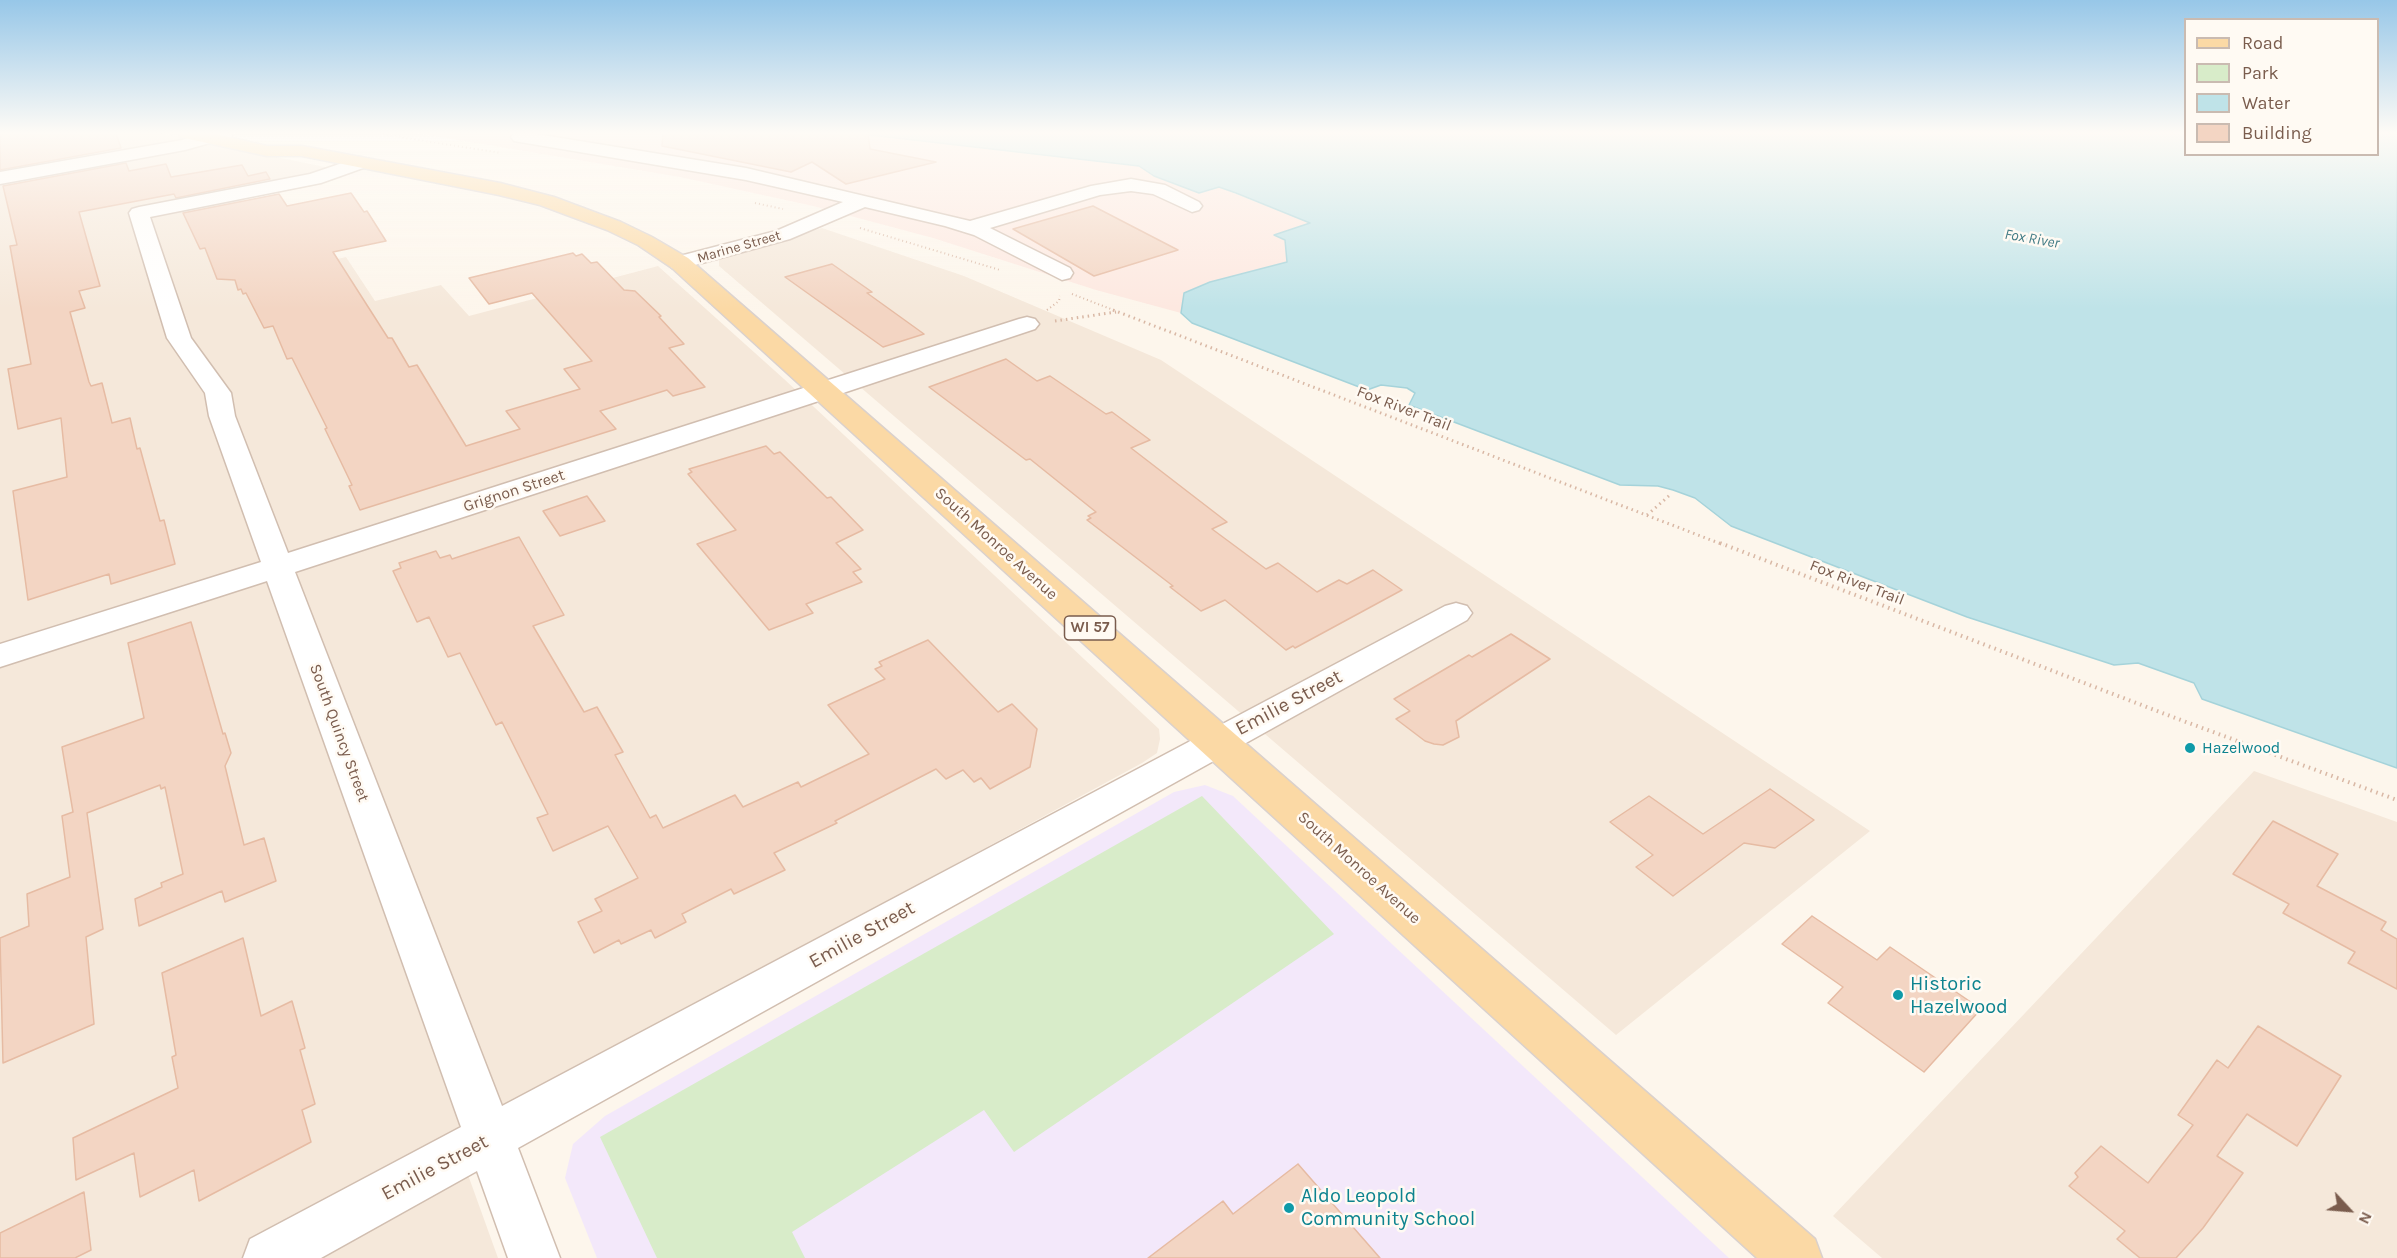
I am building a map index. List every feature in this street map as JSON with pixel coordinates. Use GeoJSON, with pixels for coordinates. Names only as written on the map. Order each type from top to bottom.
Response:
{"type":"FeatureCollection","features":[{"type":"Feature","properties":{"kind":"main road","name":"South Monroe Avenue"},"geometry":{"type":"LineString","coordinates":[[511,192],[547,201],[614,226],[645,241],[680,263],[1796,1258]]}},
{"type":"Feature","properties":{"kind":"street","name":"South Quincy Street"},"geometry":{"type":"LineString","coordinates":[[249,192],[139,213],[179,338],[218,393],[222,416],[534,1258]]}},
{"type":"Feature","properties":{"kind":"street"},"geometry":{"type":"LineString","coordinates":[[823,192],[970,227],[1062,273]]}},
{"type":"Feature","properties":{"kind":"street"},"geometry":{"type":"LineString","coordinates":[[970,227],[1092,192]]}},
{"type":"Feature","properties":{"kind":"street"},"geometry":{"type":"LineString","coordinates":[[1163,192],[1192,206]]}},
{"type":"Feature","properties":{"kind":"street","name":"Marine Street"},"geometry":{"type":"LineString","coordinates":[[680,263],[753,245],[824,219],[863,201]]}},
{"type":"Feature","properties":{"kind":"street","name":"Grignon Street"},"geometry":{"type":"LineString","coordinates":[[0,656],[1027,324]]}},
{"type":"Feature","properties":{"kind":"street","name":"Emilie Street"},"geometry":{"type":"LineString","coordinates":[[269,1258],[1456,613]]}},
{"type":"Feature","properties":{"kind":"path"},"geometry":{"type":"LineString","coordinates":[[748,201],[824,219],[1006,272]]}},
{"type":"Feature","properties":{"kind":"path","name":"Fox River Trail"},"geometry":{"type":"LineString","coordinates":[[1070,293],[2188,723],[2397,800]]}},
{"type":"Feature","properties":{"kind":"path"},"geometry":{"type":"LineString","coordinates":[[1027,324],[1118,311]]}},
{"type":"Feature","properties":{"kind":"path"},"geometry":{"type":"LineString","coordinates":[[1647,515],[1670,495]]}},
{"type":"Feature","properties":{"kind":"shaded area"},"geometry":{"type":"Polygon","coordinates":[[[0,192],[239,192],[249,212],[328,261],[346,257],[375,301],[441,285],[469,316],[658,266],[784,379],[1159,729],[1160,739],[1157,753],[1142,763],[454,1136],[498,1258],[0,1258],[0,192]]]}},
{"type":"Feature","properties":{"kind":"shaded area"},"geometry":{"type":"Polygon","coordinates":[[[747,192],[1231,192],[1310,223],[1275,236],[1285,240],[1288,262],[1210,282],[1185,293],[1181,313],[1096,290],[933,238],[813,206],[747,192]]]}},
{"type":"Feature","properties":{"kind":"shaded area"},"geometry":{"type":"Polygon","coordinates":[[[822,228],[964,276],[1161,360],[1870,831],[1616,1035],[719,266],[719,260],[728,255],[822,228]]]}},
{"type":"Feature","properties":{"kind":"shaded area"},"geometry":{"type":"Polygon","coordinates":[[[2254,771],[2397,822],[2397,1258],[1882,1258],[1833,1216],[2254,771]]]}},
{"type":"Feature","properties":{"kind":"shaded area"},"geometry":{"type":"Polygon","coordinates":[[[1205,785],[1233,796],[1729,1258],[597,1258],[565,1178],[573,1144],[605,1116],[1174,792],[1205,785]]]}},
{"type":"Feature","properties":{"kind":"green space"},"geometry":{"type":"Polygon","coordinates":[[[1202,796],[1334,934],[1014,1152],[984,1110],[792,1232],[805,1258],[657,1258],[600,1137],[1202,796]]]}},
{"type":"Feature","properties":{"kind":"water","name":"Fox River"},"geometry":{"type":"Polygon","coordinates":[[[1232,192],[2397,192],[2397,768],[2202,699],[2194,683],[2138,663],[2114,665],[1967,617],[1731,526],[1695,498],[1658,486],[1620,485],[1409,405],[1415,393],[1407,388],[1381,385],[1367,390],[1192,323],[1181,313],[1184,293],[1210,282],[1287,262],[1285,240],[1274,235],[1310,223],[1232,192]]]}},
{"type":"Feature","properties":{"kind":"building"},"geometry":{"type":"Polygon","coordinates":[[[4,192],[207,192],[176,198],[174,194],[79,212],[100,286],[79,291],[85,308],[70,312],[91,386],[102,383],[112,423],[130,418],[137,449],[140,448],[160,521],[164,520],[175,564],[111,584],[109,574],[28,600],[13,491],[67,477],[61,418],[18,429],[8,369],[31,364],[10,246],[17,245],[4,192]]]}},
{"type":"Feature","properties":{"kind":"building"},"geometry":{"type":"Polygon","coordinates":[[[351,193],[364,212],[367,211],[386,241],[333,252],[388,338],[392,338],[409,367],[417,365],[466,446],[520,429],[506,411],[580,389],[564,369],[592,361],[532,293],[489,304],[469,278],[573,253],[576,256],[582,254],[591,263],[597,262],[624,290],[635,291],[661,316],[659,317],[684,344],[669,348],[705,387],[673,396],[667,390],[600,411],[616,429],[360,510],[349,486],[352,485],[325,429],[327,428],[292,358],[287,359],[273,326],[264,328],[246,293],[243,294],[241,289],[238,290],[235,280],[217,279],[205,248],[200,249],[183,213],[279,194],[287,206],[351,193]]]}},
{"type":"Feature","properties":{"kind":"building"},"geometry":{"type":"Polygon","coordinates":[[[1093,206],[1178,250],[1094,276],[1013,229],[1093,206]]]}},
{"type":"Feature","properties":{"kind":"building"},"geometry":{"type":"Polygon","coordinates":[[[832,264],[872,292],[867,293],[924,334],[883,347],[785,277],[832,264]]]}},
{"type":"Feature","properties":{"kind":"building"},"geometry":{"type":"Polygon","coordinates":[[[1006,359],[1037,381],[1050,376],[1106,414],[1112,412],[1150,440],[1131,448],[1227,522],[1212,529],[1266,569],[1278,563],[1317,592],[1339,580],[1347,584],[1373,570],[1402,590],[1295,648],[1293,646],[1286,650],[1225,600],[1201,611],[1170,587],[1173,586],[1087,520],[1091,518],[1088,516],[1096,512],[1030,459],[1026,460],[929,387],[1006,359]]]}},
{"type":"Feature","properties":{"kind":"building"},"geometry":{"type":"Polygon","coordinates":[[[766,446],[774,454],[780,452],[827,498],[831,497],[863,530],[836,543],[861,569],[853,572],[862,582],[806,604],[813,613],[769,630],[697,544],[736,530],[688,474],[692,472],[689,469],[766,446]]]}},
{"type":"Feature","properties":{"kind":"building"},"geometry":{"type":"Polygon","coordinates":[[[587,496],[605,521],[560,536],[543,511],[587,496]]]}},
{"type":"Feature","properties":{"kind":"building"},"geometry":{"type":"Polygon","coordinates":[[[519,537],[564,615],[533,626],[584,712],[597,707],[623,752],[615,755],[650,818],[656,815],[663,828],[735,795],[743,807],[798,782],[801,787],[869,754],[828,705],[885,679],[875,669],[882,666],[879,662],[928,640],[998,712],[1012,704],[1037,729],[1030,767],[990,789],[981,778],[974,782],[963,770],[946,779],[936,769],[835,821],[837,823],[774,853],[785,870],[734,894],[731,889],[682,914],[686,922],[655,938],[651,930],[621,944],[619,940],[594,953],[578,922],[602,911],[595,899],[638,878],[608,826],[553,851],[537,818],[548,814],[502,722],[496,725],[460,653],[448,657],[429,617],[417,622],[393,571],[401,568],[399,563],[436,551],[440,558],[450,555],[452,559],[519,537]]]}},
{"type":"Feature","properties":{"kind":"building"},"geometry":{"type":"Polygon","coordinates":[[[191,622],[223,734],[225,733],[231,753],[225,766],[244,845],[264,838],[276,881],[225,902],[222,891],[139,926],[135,899],[162,887],[161,883],[183,874],[165,787],[161,789],[160,785],[87,813],[103,929],[86,937],[94,1024],[3,1063],[0,938],[29,926],[27,894],[70,877],[62,816],[73,812],[62,747],[144,718],[128,643],[191,622]]]}},
{"type":"Feature","properties":{"kind":"building"},"geometry":{"type":"Polygon","coordinates":[[[1511,634],[1550,659],[1456,721],[1459,737],[1443,745],[1434,744],[1425,741],[1396,719],[1410,711],[1394,699],[1469,655],[1472,657],[1511,634]]]}},
{"type":"Feature","properties":{"kind":"building"},"geometry":{"type":"Polygon","coordinates":[[[1770,789],[1814,820],[1775,848],[1744,843],[1673,896],[1636,867],[1653,855],[1610,822],[1649,796],[1703,834],[1770,789]]]}},
{"type":"Feature","properties":{"kind":"building"},"geometry":{"type":"Polygon","coordinates":[[[2273,821],[2338,854],[2317,886],[2386,922],[2381,930],[2397,939],[2397,989],[2348,963],[2355,952],[2283,913],[2289,904],[2233,874],[2273,821]]]}},
{"type":"Feature","properties":{"kind":"building","name":"Historic Hazelwood"},"geometry":{"type":"Polygon","coordinates":[[[1812,916],[1877,960],[1890,947],[1981,1009],[1924,1072],[1828,1003],[1843,987],[1782,944],[1812,916]]]}},
{"type":"Feature","properties":{"kind":"building"},"geometry":{"type":"Polygon","coordinates":[[[243,938],[261,1016],[292,1001],[305,1048],[300,1050],[315,1104],[302,1110],[311,1142],[199,1201],[194,1170],[140,1197],[134,1153],[76,1180],[73,1138],[178,1088],[172,1057],[176,1055],[162,973],[243,938]]]}},
{"type":"Feature","properties":{"kind":"building"},"geometry":{"type":"Polygon","coordinates":[[[2258,1026],[2341,1076],[2297,1146],[2247,1114],[2217,1156],[2243,1173],[2203,1228],[2176,1258],[2140,1258],[2117,1239],[2125,1231],[2069,1186],[2078,1177],[2075,1173],[2101,1146],[2148,1183],[2193,1125],[2178,1115],[2217,1060],[2228,1068],[2258,1026]]]}},
{"type":"Feature","properties":{"kind":"building","name":"Aldo Leopold Community School"},"geometry":{"type":"Polygon","coordinates":[[[1298,1164],[1380,1258],[1148,1258],[1223,1201],[1233,1214],[1298,1164]]]}},
{"type":"Feature","properties":{"kind":"building"},"geometry":{"type":"Polygon","coordinates":[[[84,1192],[91,1250],[75,1258],[0,1258],[0,1233],[84,1192]]]}},
{"type":"Feature","properties":{"kind":"place","name":"Hazelwood"},"geometry":{"type":"Point","coordinates":[2190,748]}},
{"type":"Feature","properties":{"kind":"place","name":"Historic Hazelwood"},"geometry":{"type":"Point","coordinates":[1898,995]}},
{"type":"Feature","properties":{"kind":"place","name":"Aldo Leopold Community School"},"geometry":{"type":"Point","coordinates":[1289,1208]}}]}
